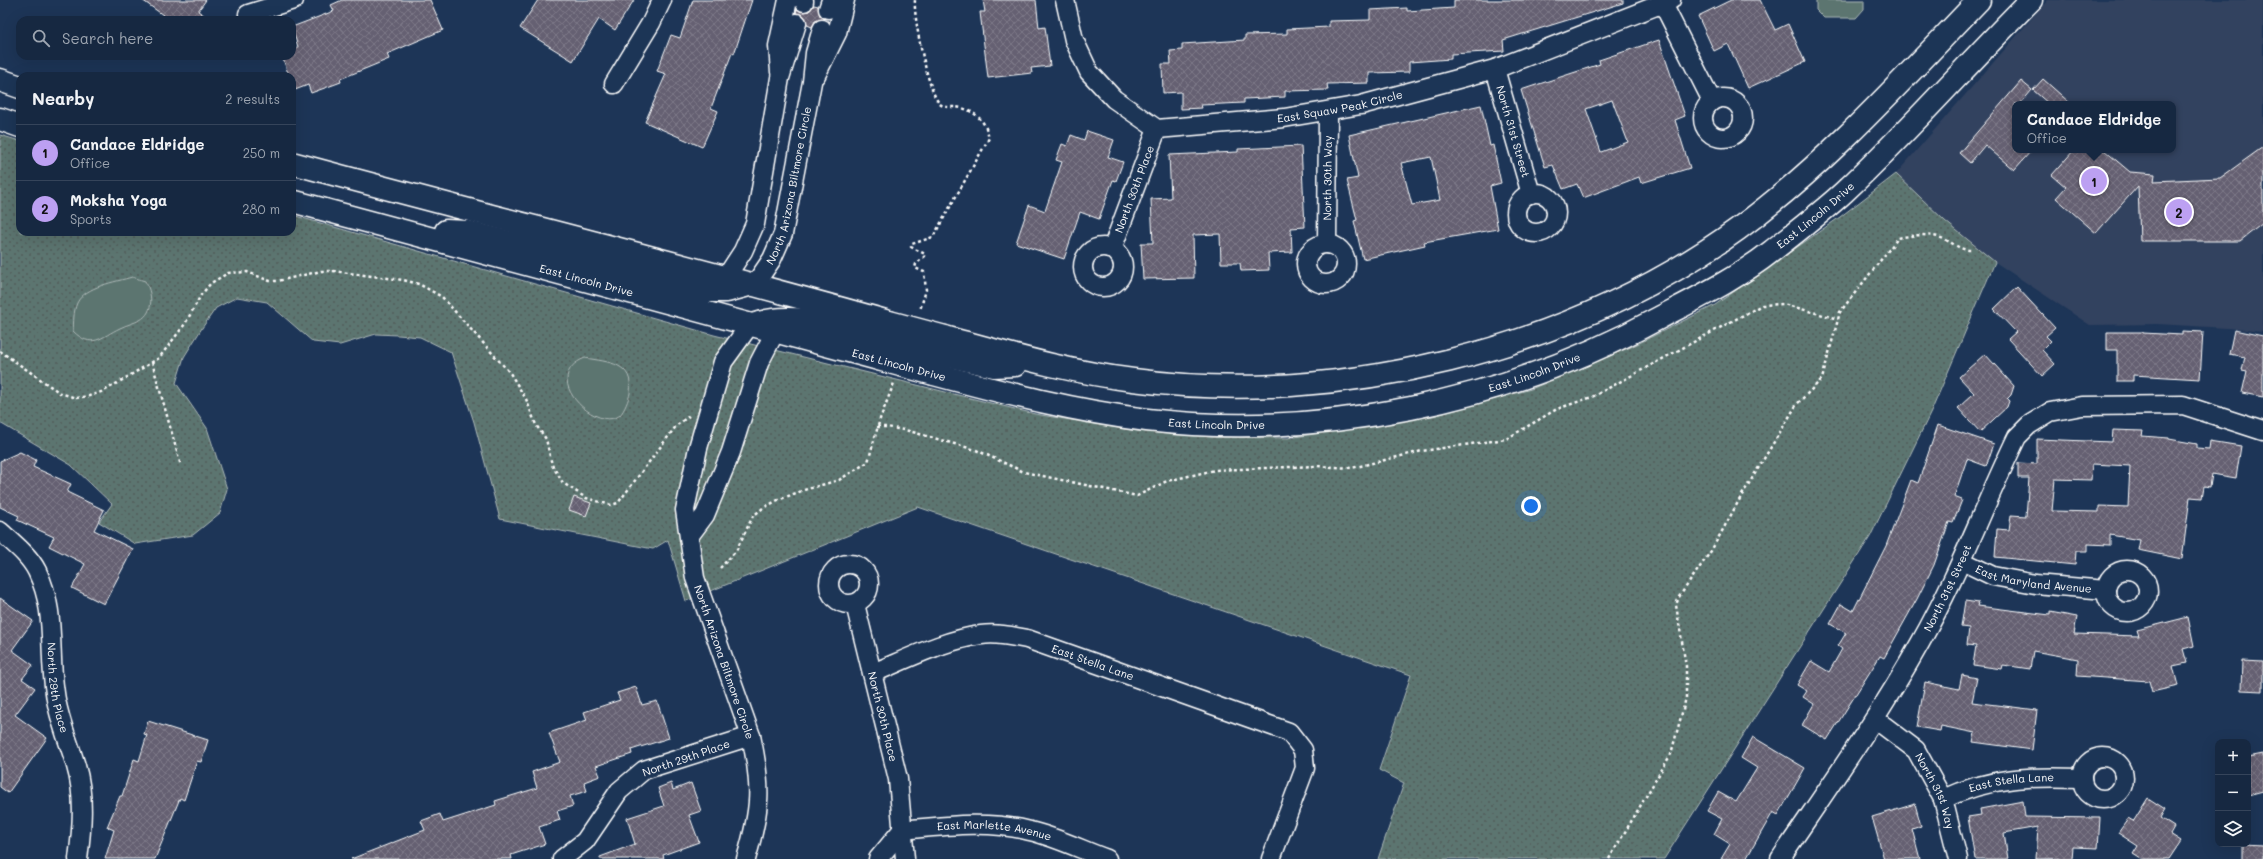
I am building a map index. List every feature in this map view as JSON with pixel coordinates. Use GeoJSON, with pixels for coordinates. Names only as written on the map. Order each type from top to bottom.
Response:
{"type":"FeatureCollection","features":[{"type":"Feature","properties":{"kind":"main road"},"geometry":{"type":"LineString","coordinates":[[749,326],[769,318],[806,320],[940,355],[994,366],[1048,365],[1135,380],[1196,386],[1244,387],[1301,384],[1363,376],[1433,364],[1516,341],[1594,310],[1660,279],[1736,230],[1781,195],[1849,135],[1979,0]]}},
{"type":"Feature","properties":{"kind":"main road","name":"East Lincoln Drive"},"geometry":{"type":"LineString","coordinates":[[940,355],[1036,402],[1150,420],[1240,424],[1303,422],[1351,417],[1428,404],[1499,386],[1538,373],[1625,337],[1714,288],[1768,254],[1843,192],[2031,0]]}},
{"type":"Feature","properties":{"kind":"main road"},"geometry":{"type":"LineString","coordinates":[[0,80],[16,86]]}},
{"type":"Feature","properties":{"kind":"main road"},"geometry":{"type":"LineString","coordinates":[[0,119],[16,125]]}},
{"type":"Feature","properties":{"kind":"main road"},"geometry":{"type":"LineString","coordinates":[[296,164],[754,284],[884,340]]}},
{"type":"Feature","properties":{"kind":"main road","name":"East Lincoln Drive"},"geometry":{"type":"LineString","coordinates":[[296,202],[749,326],[775,332],[884,340]]}},
{"type":"Feature","properties":{"kind":"main road"},"geometry":{"type":"LineString","coordinates":[[396,229],[468,232],[700,291],[727,291],[754,284]]}},
{"type":"Feature","properties":{"kind":"street"},"geometry":{"type":"LineString","coordinates":[[248,14],[294,0]]}},
{"type":"Feature","properties":{"kind":"street"},"geometry":{"type":"LineString","coordinates":[[614,84],[651,23],[662,0]]}},
{"type":"Feature","properties":{"kind":"street","name":"North Arizona Biltmore Circle"},"geometry":{"type":"LineString","coordinates":[[812,82],[828,55],[837,33],[845,0]]}},
{"type":"Feature","properties":{"kind":"street"},"geometry":{"type":"LineString","coordinates":[[1064,0],[1074,40],[1089,72],[1114,99],[1157,129]]}},
{"type":"Feature","properties":{"kind":"street","name":"North Arizona Biltmore Circle"},"geometry":{"type":"LineString","coordinates":[[780,78],[778,46],[799,1]]}},
{"type":"Feature","properties":{"kind":"street"},"geometry":{"type":"LineString","coordinates":[[1667,2],[1712,101]]}},
{"type":"Feature","properties":{"kind":"street","name":"East Squaw Peak Circle"},"geometry":{"type":"LineString","coordinates":[[1157,129],[1284,118],[1328,112],[1361,105],[1495,69],[1667,2]]}},
{"type":"Feature","properties":{"kind":"street","name":"North Arizona Biltmore Circle"},"geometry":{"type":"LineString","coordinates":[[726,277],[743,252],[755,224],[780,78],[797,22]]}},
{"type":"Feature","properties":{"kind":"street","name":"North Arizona Biltmore Circle"},"geometry":{"type":"LineString","coordinates":[[754,284],[772,259],[783,234],[812,82],[815,53],[822,29]]}},
{"type":"Feature","properties":{"kind":"street","name":"North 31st Street"},"geometry":{"type":"LineString","coordinates":[[1495,69],[1531,194]]}},
{"type":"Feature","properties":{"kind":"street","name":"North 30th Way"},"geometry":{"type":"LineString","coordinates":[[1327,244],[1328,112]]}},
{"type":"Feature","properties":{"kind":"street","name":"North 30th Place"},"geometry":{"type":"LineString","coordinates":[[1112,249],[1157,129]]}},
{"type":"Feature","properties":{"kind":"street","name":"North Arizona Biltmore Circle"},"geometry":{"type":"LineString","coordinates":[[746,859],[759,807],[759,780],[751,736],[695,578],[690,535],[685,510],[698,448],[724,362],[749,326]]}},
{"type":"Feature","properties":{"kind":"street"},"geometry":{"type":"LineString","coordinates":[[690,535],[705,516],[731,452],[759,363],[775,332]]}},
{"type":"Feature","properties":{"kind":"street","name":"North 31st Street"},"geometry":{"type":"LineString","coordinates":[[1780,859],[1875,719],[1921,642],[1962,561],[2017,437],[2028,424],[2050,412],[2082,406],[2160,404],[2182,405],[2263,431]]}},
{"type":"Feature","properties":{"kind":"street","name":"North 29th Place"},"geometry":{"type":"LineString","coordinates":[[0,531],[23,553],[36,570],[49,604],[55,693],[64,731],[76,767],[81,795],[82,827],[78,859]]}},
{"type":"Feature","properties":{"kind":"street","name":"East Maryland Avenue"},"geometry":{"type":"LineString","coordinates":[[1962,561],[1993,576],[2035,584],[2106,590]]}},
{"type":"Feature","properties":{"kind":"street","name":"North 30th Place"},"geometry":{"type":"LineString","coordinates":[[855,604],[898,779],[905,859]]}},
{"type":"Feature","properties":{"kind":"street","name":"East Stella Lane"},"geometry":{"type":"LineString","coordinates":[[873,673],[943,645],[980,635],[1001,635],[1026,639],[1289,732],[1303,750],[1305,768],[1271,859]]}},
{"type":"Feature","properties":{"kind":"street","name":"North 31st Way"},"geometry":{"type":"LineString","coordinates":[[1875,719],[1916,750],[1943,799],[1958,859]]}},
{"type":"Feature","properties":{"kind":"street","name":"North 29th Place"},"geometry":{"type":"LineString","coordinates":[[562,859],[585,840],[619,791],[644,770],[751,736]]}},
{"type":"Feature","properties":{"kind":"street","name":"East Stella Lane"},"geometry":{"type":"LineString","coordinates":[[1943,799],[1990,781],[2015,778],[2082,778]]}},
{"type":"Feature","properties":{"kind":"street","name":"East Marlette Avenue"},"geometry":{"type":"LineString","coordinates":[[902,830],[977,825],[1002,825],[1031,831],[1107,859]]}},
{"type":"Feature","properties":{"kind":"street"},"geometry":{"type":"LineString","coordinates":[[878,859],[902,830]]}},
{"type":"Feature","properties":{"kind":"path"},"geometry":{"type":"LineString","coordinates":[[915,0],[914,8],[918,42],[923,51],[935,96],[939,104],[945,107],[959,108],[973,112],[982,120],[989,138],[933,237],[912,244],[911,247],[925,254],[926,256],[916,264],[915,268],[924,272],[926,290],[917,318]]}},
{"type":"Feature","properties":{"kind":"path"},"geometry":{"type":"LineString","coordinates":[[1609,859],[1670,754],[1686,698],[1686,666],[1676,605],[1679,597],[1711,551],[1797,404],[1822,379],[1840,312],[1898,238],[1919,234],[1944,239],[1964,251],[1973,250]]}},
{"type":"Feature","properties":{"kind":"path"},"geometry":{"type":"LineString","coordinates":[[0,351],[60,393],[76,398],[104,391],[159,358],[201,295],[218,277],[238,271],[278,281],[321,271],[345,271],[414,282],[432,290],[442,297],[510,374],[526,399],[536,425],[546,438],[552,465],[556,474],[564,483],[586,498],[611,505],[618,503],[677,425],[687,417],[710,409]]}},
{"type":"Feature","properties":{"kind":"path"},"geometry":{"type":"LineString","coordinates":[[152,362],[181,466]]}},
{"type":"Feature","properties":{"kind":"path"},"geometry":{"type":"LineString","coordinates":[[720,568],[736,551],[753,516],[763,508],[778,500],[804,490],[839,480],[868,462],[880,418],[895,382]]}},
{"type":"Feature","properties":{"kind":"shaded area"},"geometry":{"type":"Polygon","coordinates":[[[2048,0],[2263,0],[2263,332],[2228,328],[2157,324],[2090,325],[1995,262],[1945,221],[1896,174],[2048,0]]]}},
{"type":"Feature","properties":{"kind":"green space"},"geometry":{"type":"Polygon","coordinates":[[[1816,0],[1864,0],[1864,9],[1856,18],[1824,18],[1816,10],[1816,0]]]}},
{"type":"Feature","properties":{"kind":"green space"},"geometry":{"type":"Polygon","coordinates":[[[0,135],[16,140],[16,236],[296,236],[296,216],[714,335],[1035,414],[1137,431],[1211,437],[1288,438],[1433,416],[1531,389],[1633,346],[1715,305],[1840,217],[1896,174],[1945,221],[1995,262],[1931,412],[1870,537],[1664,859],[1378,859],[1404,783],[1379,770],[1411,675],[918,507],[686,601],[668,540],[653,549],[500,519],[474,422],[451,352],[420,337],[376,334],[340,345],[313,342],[267,302],[237,297],[216,308],[184,357],[176,383],[207,428],[227,489],[220,513],[193,535],[135,544],[99,522],[112,504],[71,465],[0,423],[0,135]]]}},
{"type":"Feature","properties":{"kind":"green space"},"geometry":{"type":"Polygon","coordinates":[[[132,277],[145,281],[149,291],[151,302],[145,316],[140,320],[96,340],[86,340],[73,331],[75,310],[81,297],[94,289],[132,277]]]}},
{"type":"Feature","properties":{"kind":"green space"},"geometry":{"type":"Polygon","coordinates":[[[585,358],[611,363],[624,370],[628,375],[630,383],[629,398],[620,415],[610,419],[598,417],[576,401],[569,389],[567,378],[572,367],[585,358]]]}},
{"type":"Feature","properties":{"kind":"building"},"geometry":{"type":"Polygon","coordinates":[[[142,0],[206,0],[198,11],[205,16],[164,16],[142,0]]]}},
{"type":"Feature","properties":{"kind":"building"},"geometry":{"type":"Polygon","coordinates":[[[342,0],[430,0],[443,30],[387,54],[389,59],[340,79],[341,82],[311,93],[308,85],[296,90],[296,72],[288,72],[283,60],[296,60],[296,48],[298,47],[296,40],[296,25],[334,11],[331,5],[342,0]]]}},
{"type":"Feature","properties":{"kind":"building"},"geometry":{"type":"Polygon","coordinates":[[[538,0],[634,0],[615,30],[599,19],[573,61],[520,28],[538,0]]]}},
{"type":"Feature","properties":{"kind":"building"},"geometry":{"type":"Polygon","coordinates":[[[693,0],[752,0],[734,54],[732,53],[711,108],[718,111],[702,147],[645,122],[666,74],[657,71],[671,35],[680,38],[693,0]]]}},
{"type":"Feature","properties":{"kind":"building"},"geometry":{"type":"Polygon","coordinates":[[[983,0],[1036,0],[1039,28],[1045,27],[1050,66],[1031,68],[1032,73],[988,78],[980,12],[985,12],[983,0]]]}},
{"type":"Feature","properties":{"kind":"building"},"geometry":{"type":"Polygon","coordinates":[[[1454,0],[1623,0],[1623,3],[1503,40],[1504,51],[1451,54],[1451,59],[1409,62],[1409,72],[1369,73],[1369,83],[1327,84],[1328,90],[1285,91],[1285,97],[1244,99],[1244,103],[1201,105],[1202,108],[1181,109],[1181,92],[1163,93],[1162,64],[1171,64],[1170,51],[1182,50],[1182,44],[1245,40],[1245,35],[1287,34],[1287,29],[1329,27],[1329,21],[1370,20],[1370,10],[1407,8],[1407,11],[1454,8],[1454,0]]]}},
{"type":"Feature","properties":{"kind":"building"},"geometry":{"type":"Polygon","coordinates":[[[1731,0],[1760,0],[1775,30],[1788,24],[1805,62],[1748,88],[1728,44],[1714,51],[1698,16],[1731,0]]]}},
{"type":"Feature","properties":{"kind":"building"},"geometry":{"type":"Polygon","coordinates":[[[814,5],[818,6],[820,16],[825,19],[815,21],[812,27],[807,25],[804,16],[796,13],[797,9],[804,12],[809,11],[814,5]]]}},
{"type":"Feature","properties":{"kind":"building"},"geometry":{"type":"Polygon","coordinates":[[[1659,40],[1685,116],[1675,120],[1690,168],[1641,183],[1639,177],[1583,198],[1577,184],[1563,189],[1553,165],[1545,167],[1521,90],[1600,64],[1599,60],[1659,40]],[[1612,100],[1586,109],[1601,152],[1628,142],[1612,100]]]}},
{"type":"Feature","properties":{"kind":"building"},"geometry":{"type":"Polygon","coordinates":[[[2043,79],[2068,101],[2046,101],[2033,90],[2043,79]]]}},
{"type":"Feature","properties":{"kind":"building"},"geometry":{"type":"Polygon","coordinates":[[[2021,81],[2032,90],[2023,101],[2012,101],[2012,153],[2029,153],[2014,170],[1985,145],[1970,163],[1959,153],[2021,81]]]}},
{"type":"Feature","properties":{"kind":"building"},"geometry":{"type":"Polygon","coordinates":[[[1481,105],[1490,146],[1493,145],[1501,183],[1490,186],[1498,229],[1424,242],[1425,245],[1363,259],[1354,221],[1357,220],[1347,180],[1358,178],[1349,135],[1481,105]],[[1431,157],[1401,163],[1412,205],[1440,200],[1431,157]]]}},
{"type":"Feature","properties":{"kind":"building"},"geometry":{"type":"Polygon","coordinates":[[[1087,131],[1114,140],[1108,157],[1123,162],[1116,181],[1113,180],[1099,219],[1080,212],[1064,259],[1016,243],[1029,205],[1045,211],[1062,162],[1056,160],[1062,144],[1067,146],[1071,135],[1084,140],[1087,131]]]}},
{"type":"Feature","properties":{"kind":"building"},"geometry":{"type":"Polygon","coordinates":[[[1301,146],[1305,227],[1291,228],[1292,252],[1268,253],[1269,270],[1241,271],[1240,263],[1221,263],[1220,234],[1193,235],[1194,278],[1143,279],[1141,243],[1153,243],[1151,199],[1171,198],[1169,155],[1238,152],[1238,149],[1301,146]]]}},
{"type":"Feature","properties":{"kind":"building"},"geometry":{"type":"Polygon","coordinates":[[[2263,147],[2263,223],[2240,241],[2140,241],[2138,186],[2096,233],[2056,198],[2066,187],[2052,175],[2071,153],[2108,153],[2130,172],[2155,174],[2154,181],[2220,178],[2263,147]]]}},
{"type":"Feature","properties":{"kind":"building"},"geometry":{"type":"Polygon","coordinates":[[[2017,287],[2055,328],[2046,336],[2051,341],[2042,350],[2055,364],[2042,376],[2008,339],[2016,332],[1994,309],[2017,287]]]}},
{"type":"Feature","properties":{"kind":"building"},"geometry":{"type":"Polygon","coordinates":[[[2234,330],[2263,336],[2263,397],[2242,393],[2247,371],[2242,370],[2245,357],[2229,354],[2234,330]]]}},
{"type":"Feature","properties":{"kind":"building"},"geometry":{"type":"Polygon","coordinates":[[[2182,331],[2203,332],[2200,379],[2133,375],[2133,381],[2117,381],[2117,350],[2107,350],[2107,332],[2143,332],[2182,335],[2182,331]]]}},
{"type":"Feature","properties":{"kind":"building"},"geometry":{"type":"Polygon","coordinates":[[[1985,354],[2014,386],[2011,395],[2007,399],[2009,401],[2007,407],[1980,432],[1958,408],[1974,393],[1959,377],[1985,354]]]}},
{"type":"Feature","properties":{"kind":"building"},"geometry":{"type":"Polygon","coordinates":[[[1938,425],[1994,444],[1986,466],[1967,459],[1954,497],[1962,500],[1953,523],[1949,522],[1934,565],[1884,658],[1880,656],[1827,740],[1802,725],[1814,704],[1803,697],[1807,691],[1797,685],[1811,661],[1829,672],[1842,649],[1838,646],[1846,633],[1830,624],[1841,604],[1853,611],[1886,546],[1911,480],[1918,483],[1938,425]]]}},
{"type":"Feature","properties":{"kind":"building"},"geometry":{"type":"Polygon","coordinates":[[[2113,430],[2143,431],[2142,436],[2169,438],[2197,444],[2197,448],[2209,449],[2210,441],[2241,446],[2236,478],[2212,474],[2210,487],[2204,486],[2202,498],[2190,497],[2182,559],[2138,550],[2140,540],[2110,535],[2110,545],[2088,544],[2088,551],[2076,551],[2075,565],[1995,557],[1997,529],[2009,530],[2011,515],[2026,516],[2029,478],[2018,478],[2018,463],[2037,464],[2037,439],[2112,442],[2113,430]],[[2092,464],[2091,480],[2055,479],[2052,511],[2099,512],[2099,506],[2128,507],[2130,466],[2092,464]]]}},
{"type":"Feature","properties":{"kind":"building"},"geometry":{"type":"Polygon","coordinates":[[[20,452],[36,460],[33,467],[71,484],[67,492],[104,510],[94,530],[133,549],[104,604],[72,588],[85,564],[49,546],[54,537],[17,520],[19,516],[0,507],[0,461],[20,452]]]}},
{"type":"Feature","properties":{"kind":"building"},"geometry":{"type":"Polygon","coordinates":[[[574,497],[591,503],[586,516],[569,510],[574,497]]]}},
{"type":"Feature","properties":{"kind":"building"},"geometry":{"type":"Polygon","coordinates":[[[0,598],[33,621],[12,650],[33,665],[22,679],[35,688],[15,715],[47,738],[8,793],[0,787],[0,598]]]}},
{"type":"Feature","properties":{"kind":"building"},"geometry":{"type":"Polygon","coordinates":[[[1965,601],[1979,603],[1978,606],[2050,615],[2050,612],[2077,617],[2074,634],[2139,636],[2137,630],[2188,617],[2194,646],[2183,649],[2187,663],[2173,666],[2178,686],[2152,692],[2149,681],[2077,676],[2078,659],[2033,651],[2030,669],[2003,665],[2002,669],[1973,665],[1976,646],[1967,645],[1969,628],[1961,627],[1965,601]]]}},
{"type":"Feature","properties":{"kind":"building"},"geometry":{"type":"Polygon","coordinates":[[[2242,661],[2263,662],[2263,691],[2241,690],[2242,661]]]}},
{"type":"Feature","properties":{"kind":"building"},"geometry":{"type":"Polygon","coordinates":[[[1962,675],[1977,678],[1972,702],[2037,710],[2032,750],[1973,742],[1975,733],[1941,726],[1940,731],[1917,727],[1925,682],[1959,689],[1962,675]]]}},
{"type":"Feature","properties":{"kind":"building"},"geometry":{"type":"Polygon","coordinates":[[[636,687],[642,705],[657,701],[669,738],[631,750],[632,754],[596,766],[600,776],[584,782],[587,791],[570,796],[573,806],[557,811],[560,820],[539,827],[545,844],[511,855],[512,859],[351,859],[425,830],[421,821],[440,814],[443,822],[496,805],[495,801],[537,788],[532,772],[560,762],[549,733],[587,720],[584,712],[620,700],[617,693],[636,687]]]}},
{"type":"Feature","properties":{"kind":"building"},"geometry":{"type":"Polygon","coordinates":[[[148,721],[208,740],[201,762],[197,761],[184,800],[180,798],[155,859],[105,859],[114,830],[107,827],[120,796],[122,796],[134,759],[139,761],[147,735],[144,734],[148,721]]]}},
{"type":"Feature","properties":{"kind":"building"},"geometry":{"type":"Polygon","coordinates":[[[1753,737],[1805,768],[1778,815],[1773,812],[1746,859],[1721,859],[1730,844],[1714,834],[1722,819],[1707,811],[1718,792],[1736,802],[1757,768],[1741,758],[1753,737]]]}},
{"type":"Feature","properties":{"kind":"building"},"geometry":{"type":"Polygon","coordinates":[[[2263,754],[2263,791],[2251,794],[2251,775],[2251,756],[2263,754]]]}},
{"type":"Feature","properties":{"kind":"building"},"geometry":{"type":"Polygon","coordinates":[[[671,783],[673,790],[691,783],[701,811],[689,815],[699,842],[663,855],[664,859],[600,859],[600,857],[635,844],[627,818],[664,806],[658,788],[671,783]]]}},
{"type":"Feature","properties":{"kind":"building"},"geometry":{"type":"Polygon","coordinates":[[[2148,798],[2165,809],[2160,818],[2174,827],[2170,834],[2181,841],[2169,859],[2141,859],[2133,854],[2138,846],[2118,833],[2128,819],[2133,822],[2148,798]]]}},
{"type":"Feature","properties":{"kind":"building"},"geometry":{"type":"Polygon","coordinates":[[[2023,801],[2025,817],[2100,818],[2098,848],[2073,847],[2072,858],[2036,859],[2038,827],[2004,833],[2008,859],[1975,859],[1968,817],[1981,815],[1980,809],[2023,801]]]}},
{"type":"Feature","properties":{"kind":"building"},"geometry":{"type":"Polygon","coordinates":[[[1915,804],[1921,826],[1912,829],[1920,859],[1884,859],[1872,817],[1915,804]]]}},
{"type":"Feature","properties":{"kind":"building"},"geometry":{"type":"Polygon","coordinates":[[[2251,844],[2263,845],[2263,859],[2243,859],[2243,847],[2251,847],[2251,844]]]}},
{"type":"Feature","properties":{"kind":"place","name":"Candace Eldridge"},"geometry":{"type":"Point","coordinates":[2094,181]}},
{"type":"Feature","properties":{"kind":"place","name":"Moksha Yoga"},"geometry":{"type":"Point","coordinates":[2179,212]}}]}
